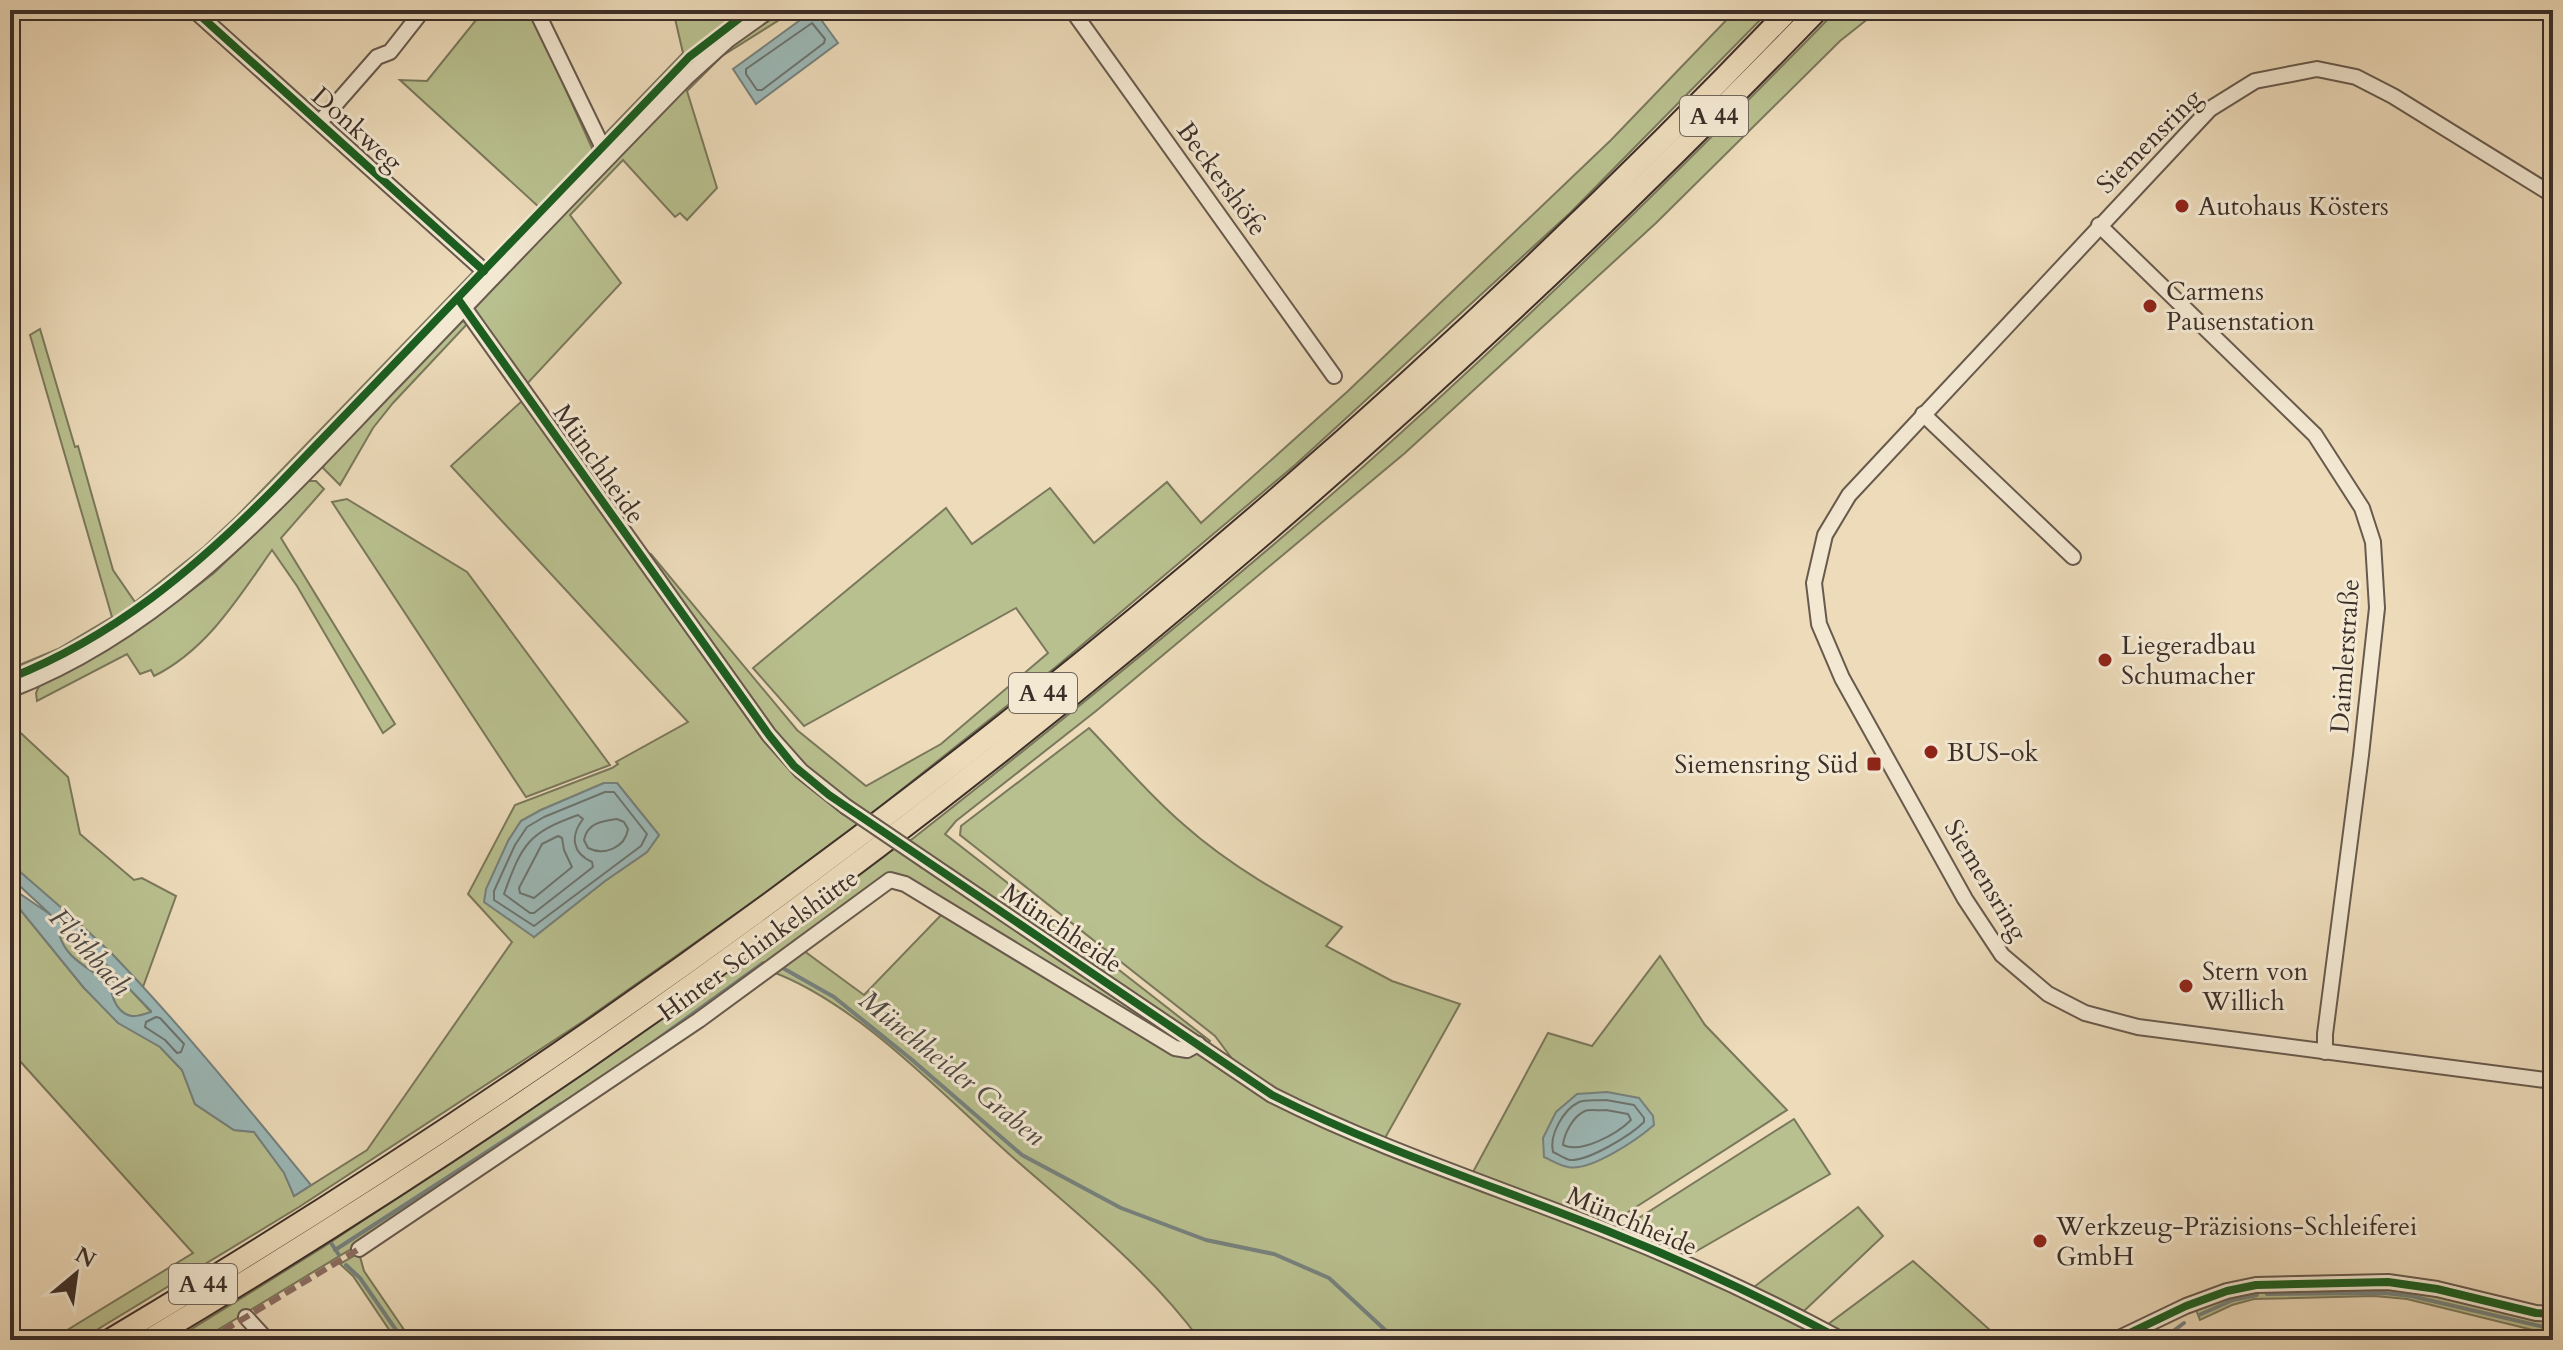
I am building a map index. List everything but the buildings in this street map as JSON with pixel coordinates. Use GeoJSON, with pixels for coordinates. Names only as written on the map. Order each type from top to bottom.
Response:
{"type":"FeatureCollection","features":[{"type":"Feature","properties":{"kind":"highway","name":"A 44"},"geometry":{"type":"LineString","coordinates":[[344,1207],[736,928],[886,816],[1055,683],[1254,518],[1454,339],[1619,181],[1789,10]]}},
{"type":"Feature","properties":{"kind":"highway","name":"A 44"},"geometry":{"type":"LineString","coordinates":[[148,1340],[344,1207],[538,1092],[872,854],[1063,704],[1232,563],[1454,367],[1609,220],[1818,10]]}},
{"type":"Feature","properties":{"kind":"highway","name":"A 44"},"geometry":{"type":"LineString","coordinates":[[109,1340],[302,1234]]}},
{"type":"Feature","properties":{"kind":"street","name":"Donkweg"},"geometry":{"type":"LineString","coordinates":[[194,10],[492,278]]}},
{"type":"Feature","properties":{"kind":"street"},"geometry":{"type":"LineString","coordinates":[[320,122],[377,57],[390,52],[423,10]]}},
{"type":"Feature","properties":{"kind":"street"},"geometry":{"type":"LineString","coordinates":[[536,10],[603,148],[610,156]]}},
{"type":"Feature","properties":{"kind":"street"},"geometry":{"type":"LineString","coordinates":[[10,690],[99,647],[193,581],[272,508],[461,303],[492,278],[699,66],[770,10]]}},
{"type":"Feature","properties":{"kind":"street","name":"Beckershöfe"},"geometry":{"type":"LineString","coordinates":[[1072,10],[1334,376]]}},
{"type":"Feature","properties":{"kind":"street","name":"Siemensring"},"geometry":{"type":"LineString","coordinates":[[2553,195],[2393,96],[2356,77],[2317,69],[2255,81],[2210,109],[1849,495],[1825,535],[1814,583],[1819,624],[1842,678],[1988,938],[2020,973],[2048,994],[2085,1013],[2138,1027],[2553,1081]]}},
{"type":"Feature","properties":{"kind":"street","name":"Daimlerstraße"},"geometry":{"type":"LineString","coordinates":[[2099,225],[2315,435],[2362,508],[2373,542],[2377,608],[2325,1052]]}},
{"type":"Feature","properties":{"kind":"street","name":"Münchheide"},"geometry":{"type":"LineString","coordinates":[[461,303],[769,735],[801,771],[845,806],[1272,1095],[1327,1123],[1609,1231],[1772,1302],[1842,1340]]}},
{"type":"Feature","properties":{"kind":"street"},"geometry":{"type":"LineString","coordinates":[[1923,414],[2073,557]]}},
{"type":"Feature","properties":{"kind":"street","name":"Hinter Schinkelshütte"},"geometry":{"type":"LineString","coordinates":[[359,1249],[699,1020],[890,880],[905,884],[1172,1047],[1184,1051],[1198,1044]]}},
{"type":"Feature","properties":{"kind":"street"},"geometry":{"type":"LineString","coordinates":[[2115,1340],[2186,1306],[2227,1291],[2256,1285],[2388,1282],[2437,1289],[2536,1313],[2553,1314]]}},
{"type":"Feature","properties":{"kind":"street"},"geometry":{"type":"LineString","coordinates":[[246,1317],[267,1340]]}},
{"type":"Feature","properties":{"kind":"green space"},"geometry":{"type":"Polygon","coordinates":[[[484,10],[530,10],[593,156],[587,169],[495,265],[486,266],[540,208],[400,80],[427,81],[484,10]]]}},
{"type":"Feature","properties":{"kind":"green space"},"geometry":{"type":"Polygon","coordinates":[[[673,10],[759,10],[687,67],[617,138],[604,135],[683,53],[673,10]]]}},
{"type":"Feature","properties":{"kind":"green space"},"geometry":{"type":"Polygon","coordinates":[[[784,10],[795,10],[722,56],[687,91],[717,188],[687,220],[680,213],[675,217],[623,160],[570,215],[621,283],[525,386],[473,310],[474,305],[681,89],[722,53],[784,10]]]}},
{"type":"Feature","properties":{"kind":"green space"},"geometry":{"type":"Polygon","coordinates":[[[1736,10],[1770,10],[1570,213],[1295,465],[1057,666],[817,857],[585,1020],[299,1207],[80,1340],[51,1340],[193,1253],[10,1050],[10,897],[84,988],[160,1047],[182,1070],[195,1104],[234,1130],[254,1132],[285,1173],[294,1196],[367,1150],[512,942],[468,894],[515,805],[612,768],[618,764],[616,762],[688,722],[451,466],[523,400],[765,742],[796,774],[798,760],[771,733],[642,551],[651,554],[797,730],[866,786],[941,744],[1048,653],[1016,608],[804,726],[753,668],[946,508],[972,544],[1050,488],[1094,543],[1167,482],[1201,523],[1348,391],[1611,140],[1736,10]],[[604,783],[541,810],[521,821],[508,841],[534,937],[647,852],[659,835],[617,783],[604,783]]]}},
{"type":"Feature","properties":{"kind":"green space"},"geometry":{"type":"Polygon","coordinates":[[[1837,10],[1879,10],[1840,41],[1656,223],[1405,453],[1096,711],[956,821],[945,834],[1210,1041],[1207,1045],[1187,1043],[1180,1048],[894,873],[719,1002],[355,1243],[351,1249],[201,1340],[174,1340],[325,1246],[599,1062],[740,962],[881,856],[911,840],[1024,750],[1246,568],[1479,362],[1837,10]]]}},
{"type":"Feature","properties":{"kind":"green space"},"geometry":{"type":"Polygon","coordinates":[[[476,269],[480,281],[209,559],[173,589],[85,649],[10,683],[10,669],[58,649],[112,617],[30,335],[40,329],[75,447],[78,446],[113,570],[135,602],[204,547],[237,516],[476,269]]]}},
{"type":"Feature","properties":{"kind":"green space"},"geometry":{"type":"Polygon","coordinates":[[[459,321],[469,322],[373,428],[340,485],[323,468],[327,458],[459,321]]]}},
{"type":"Feature","properties":{"kind":"green space"},"geometry":{"type":"Polygon","coordinates":[[[308,481],[316,481],[324,489],[281,538],[395,724],[383,733],[297,586],[272,550],[220,621],[173,665],[154,676],[151,670],[140,674],[127,654],[37,701],[39,686],[121,641],[214,573],[272,517],[297,487],[308,481]]]}},
{"type":"Feature","properties":{"kind":"green space"},"geometry":{"type":"Polygon","coordinates":[[[347,499],[467,572],[610,765],[526,797],[332,502],[347,499]]]}},
{"type":"Feature","properties":{"kind":"green space"},"geometry":{"type":"Polygon","coordinates":[[[10,723],[68,777],[80,834],[134,880],[142,878],[176,896],[143,987],[112,954],[10,863],[10,723]]]}},
{"type":"Feature","properties":{"kind":"green space"},"geometry":{"type":"Polygon","coordinates":[[[1089,728],[1158,801],[1201,840],[1260,880],[1342,927],[1326,946],[1392,981],[1460,1004],[1385,1138],[1292,1102],[1233,1060],[1215,1036],[960,835],[961,826],[1089,728]]]}},
{"type":"Feature","properties":{"kind":"green space"},"geometry":{"type":"Polygon","coordinates":[[[944,912],[1189,1054],[1201,1052],[1287,1109],[1685,1266],[1830,1340],[1200,1340],[1134,1265],[896,1051],[834,1004],[770,971],[800,948],[864,995],[944,912]]]}},
{"type":"Feature","properties":{"kind":"green space"},"geometry":{"type":"Polygon","coordinates":[[[64,926],[110,968],[94,973],[72,956],[59,934],[64,926]]]}},
{"type":"Feature","properties":{"kind":"green space"},"geometry":{"type":"Polygon","coordinates":[[[1660,956],[1705,1025],[1787,1110],[1608,1225],[1473,1172],[1548,1033],[1592,1046],[1660,956]]]}},
{"type":"Feature","properties":{"kind":"green space"},"geometry":{"type":"Polygon","coordinates":[[[114,972],[151,1012],[134,1016],[120,1010],[112,992],[114,972]]]}},
{"type":"Feature","properties":{"kind":"green space"},"geometry":{"type":"Polygon","coordinates":[[[1794,1119],[1830,1174],[1688,1256],[1620,1230],[1794,1119]]]}},
{"type":"Feature","properties":{"kind":"green space"},"geometry":{"type":"Polygon","coordinates":[[[1858,1207],[1883,1236],[1804,1311],[1754,1287],[1858,1207]]]}},
{"type":"Feature","properties":{"kind":"green space"},"geometry":{"type":"Polygon","coordinates":[[[359,1253],[364,1271],[411,1340],[396,1340],[353,1276],[340,1264],[359,1253]]]}},
{"type":"Feature","properties":{"kind":"green space"},"geometry":{"type":"Polygon","coordinates":[[[1913,1261],[2001,1340],[1851,1340],[1827,1325],[1913,1261]]]}},
{"type":"Feature","properties":{"kind":"green space"},"geometry":{"type":"Polygon","coordinates":[[[2353,1284],[2432,1293],[2553,1319],[2553,1335],[2407,1299],[2374,1296],[2254,1299],[2200,1320],[2195,1307],[2255,1290],[2353,1284]]]}},
{"type":"Feature","properties":{"kind":"water"},"geometry":{"type":"Polygon","coordinates":[[[814,10],[838,43],[756,104],[733,69],[814,10]]]}},
{"type":"Feature","properties":{"kind":"water"},"geometry":{"type":"Polygon","coordinates":[[[604,783],[617,783],[659,835],[647,852],[534,937],[484,902],[486,889],[508,841],[521,821],[604,783]]]}},
{"type":"Feature","properties":{"kind":"water"},"geometry":{"type":"Polygon","coordinates":[[[10,863],[115,957],[191,1041],[311,1185],[294,1196],[284,1173],[254,1132],[234,1130],[195,1104],[182,1070],[160,1047],[118,1023],[84,988],[10,897],[10,887],[51,915],[10,877],[10,863]],[[64,926],[59,934],[72,956],[94,973],[110,968],[64,926]],[[114,973],[111,991],[120,1009],[131,1016],[151,1012],[151,1011],[114,973]]]}},
{"type":"Feature","properties":{"kind":"water"},"geometry":{"type":"Polygon","coordinates":[[[1607,1092],[1639,1098],[1653,1116],[1654,1125],[1626,1146],[1588,1165],[1568,1167],[1544,1157],[1543,1138],[1556,1112],[1577,1094],[1607,1092]]]}},
{"type":"Feature","properties":{"kind":"waterway","name":"Münchheider Graben"},"geometry":{"type":"LineString","coordinates":[[648,1046],[763,963]]}},
{"type":"Feature","properties":{"kind":"waterway","name":"Münchheider Graben"},"geometry":{"type":"LineString","coordinates":[[781,967],[834,997],[1022,1155],[1121,1208],[1206,1240],[1274,1254],[1329,1278],[1396,1340]]}},
{"type":"Feature","properties":{"kind":"waterway","name":"Münchheider Graben"},"geometry":{"type":"LineString","coordinates":[[335,1250],[561,1104]]}},
{"type":"Feature","properties":{"kind":"waterway","name":"Flöthbach"},"geometry":{"type":"LineString","coordinates":[[331,1243],[339,1255]]}},
{"type":"Feature","properties":{"kind":"waterway","name":"Flöthbach"},"geometry":{"type":"LineString","coordinates":[[346,1265],[360,1278],[403,1340]]}},
{"type":"Feature","properties":{"kind":"waterway","name":"Münchheider Graben"},"geometry":{"type":"LineString","coordinates":[[2267,1294],[2385,1293],[2411,1296],[2553,1329]]}},
{"type":"Feature","properties":{"kind":"waterway","name":"Münchheider Graben"},"geometry":{"type":"LineString","coordinates":[[2199,1315],[2233,1300],[2257,1295]]}},
{"type":"Feature","properties":{"kind":"waterway","name":"Münchheider Graben"},"geometry":{"type":"LineString","coordinates":[[2161,1340],[2184,1323]]}},
{"type":"Feature","properties":{"kind":"marked path"},"geometry":{"type":"LineString","coordinates":[[208,1340],[359,1249]]}},
{"type":"Feature","properties":{"kind":"cycle path"},"geometry":{"type":"LineString","coordinates":[[194,10],[484,271]]}},
{"type":"Feature","properties":{"kind":"cycle path"},"geometry":{"type":"LineString","coordinates":[[10,678],[48,661],[119,621],[184,573],[214,546],[274,489],[689,57],[750,10]]}},
{"type":"Feature","properties":{"kind":"cycle path"},"geometry":{"type":"LineString","coordinates":[[458,299],[769,735],[794,766],[829,795],[1272,1095],[1395,1150],[1666,1255],[1842,1340]]}},
{"type":"Feature","properties":{"kind":"cycle path"},"geometry":{"type":"LineString","coordinates":[[2115,1340],[2186,1306],[2227,1291],[2256,1285],[2388,1282],[2437,1289],[2536,1313],[2553,1314]]}},
{"type":"Feature","properties":{"kind":"place","name":"Autohaus Kösters"},"geometry":{"type":"Point","coordinates":[2182,206]}},
{"type":"Feature","properties":{"kind":"place","name":"Carmens Pausenstation"},"geometry":{"type":"Point","coordinates":[2150,306]}},
{"type":"Feature","properties":{"kind":"place","name":"Liegeradbau Schumacher"},"geometry":{"type":"Point","coordinates":[2105,660]}},
{"type":"Feature","properties":{"kind":"place","name":"BUS-ok"},"geometry":{"type":"Point","coordinates":[1931,752]}},
{"type":"Feature","properties":{"kind":"place","name":"Siemensring Süd"},"geometry":{"type":"Point","coordinates":[1874,764]}},
{"type":"Feature","properties":{"kind":"place","name":"Stern von Willich"},"geometry":{"type":"Point","coordinates":[2186,986]}},
{"type":"Feature","properties":{"kind":"place","name":"Werkzeug-Präzisions-Schleiferei GmbH"},"geometry":{"type":"Point","coordinates":[2040,1241]}}]}
